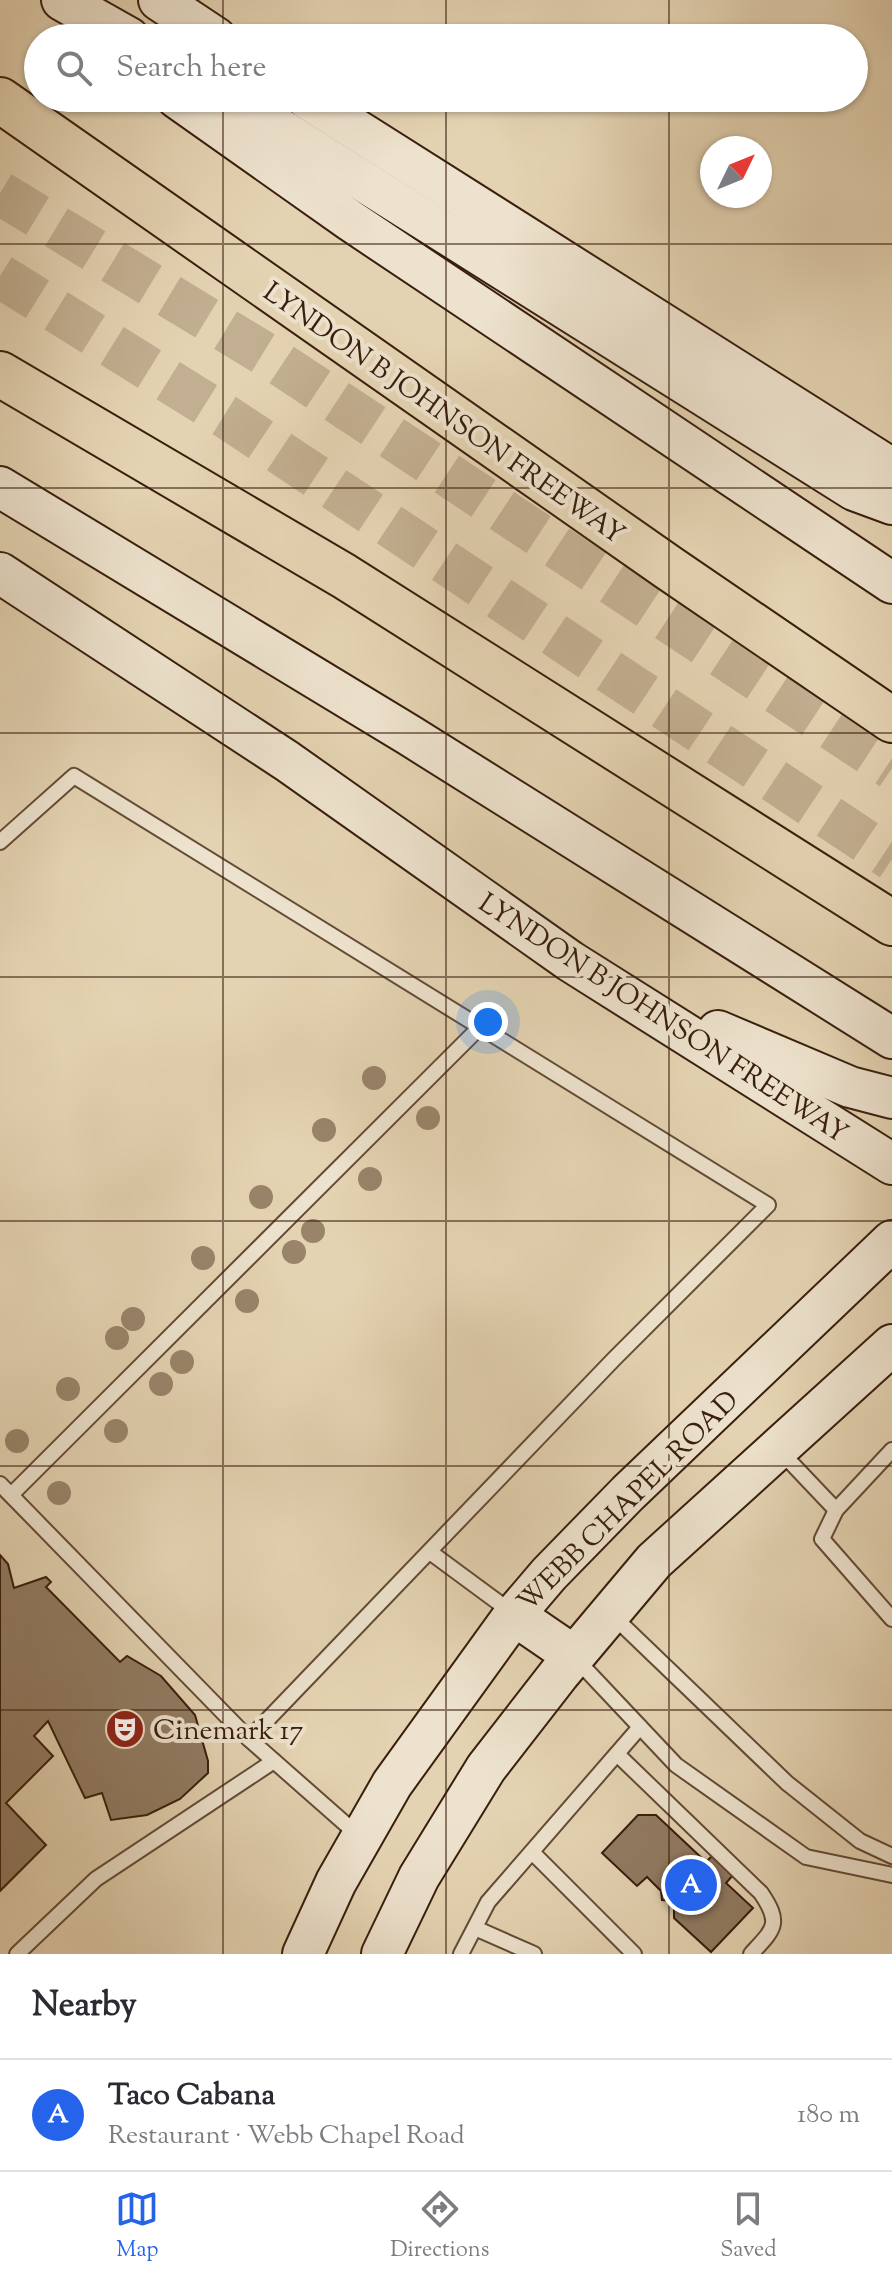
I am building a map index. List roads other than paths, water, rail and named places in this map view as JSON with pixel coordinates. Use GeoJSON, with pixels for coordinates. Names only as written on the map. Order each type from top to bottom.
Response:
{"type":"FeatureCollection","features":[{"type":"Feature","properties":{"kind":"highway","name":"LYNDON B JOHNSON FREEWAY"},"geometry":{"type":"LineString","coordinates":[[0,100],[643,550],[892,720]]}},
{"type":"Feature","properties":{"kind":"highway"},"geometry":{"type":"LineString","coordinates":[[0,374],[344,576],[892,923]]}},
{"type":"Feature","properties":{"kind":"main road"},"geometry":{"type":"LineString","coordinates":[[51,0],[82,24]]}},
{"type":"Feature","properties":{"kind":"main road"},"geometry":{"type":"LineString","coordinates":[[62,0],[104,24]]}},
{"type":"Feature","properties":{"kind":"main road"},"geometry":{"type":"LineString","coordinates":[[159,0],[195,24]]}},
{"type":"Feature","properties":{"kind":"main road"},"geometry":{"type":"LineString","coordinates":[[197,112],[351,221],[892,583]]}},
{"type":"Feature","properties":{"kind":"main road"},"geometry":{"type":"LineString","coordinates":[[253,112],[854,490],[892,504]]}},
{"type":"Feature","properties":{"kind":"main road"},"geometry":{"type":"LineString","coordinates":[[328,112],[892,469]]}},
{"type":"Feature","properties":{"kind":"main road"},"geometry":{"type":"LineString","coordinates":[[0,487],[409,735],[892,1038]]}},
{"type":"Feature","properties":{"kind":"main road","name":"LYNDON B JOHNSON FREEWAY"},"geometry":{"type":"LineString","coordinates":[[0,573],[287,761],[570,961],[892,1164]]}},
{"type":"Feature","properties":{"kind":"main road"},"geometry":{"type":"LineString","coordinates":[[608,985],[850,1087],[892,1098]]}},
{"type":"Feature","properties":{"kind":"main road","name":"WEBB CHAPEL ROAD"},"geometry":{"type":"LineString","coordinates":[[303,1954],[336,1882],[392,1784],[514,1615],[549,1574],[628,1493],[892,1241]]}},
{"type":"Feature","properties":{"kind":"main road"},"geometry":{"type":"LineString","coordinates":[[382,1954],[419,1877],[486,1768],[610,1613],[654,1561],[892,1345]]}},
{"type":"Feature","properties":{"kind":"main road"},"geometry":{"type":"LineString","coordinates":[[514,1615],[574,1656]]}},
{"type":"Feature","properties":{"kind":"lane"},"geometry":{"type":"LineString","coordinates":[[0,842],[74,776],[768,1205],[614,1359],[249,1739]]}},
{"type":"Feature","properties":{"kind":"lane"},"geometry":{"type":"LineString","coordinates":[[361,1838],[249,1739],[5,1490],[480,1027]]}},
{"type":"Feature","properties":{"kind":"lane"},"geometry":{"type":"LineString","coordinates":[[777,1448],[836,1510]]}},
{"type":"Feature","properties":{"kind":"lane"},"geometry":{"type":"LineString","coordinates":[[892,1450],[836,1510],[822,1539],[892,1619]]}},
{"type":"Feature","properties":{"kind":"lane"},"geometry":{"type":"LineString","coordinates":[[430,1552],[514,1615]]}},
{"type":"Feature","properties":{"kind":"lane"},"geometry":{"type":"LineString","coordinates":[[610,1613],[787,1783],[860,1841],[892,1856]]}},
{"type":"Feature","properties":{"kind":"lane"},"geometry":{"type":"LineString","coordinates":[[574,1656],[676,1765],[806,1857],[892,1875]]}},
{"type":"Feature","properties":{"kind":"lane"},"geometry":{"type":"LineString","coordinates":[[461,1954],[488,1902],[640,1727]]}},
{"type":"Feature","properties":{"kind":"lane"},"geometry":{"type":"LineString","coordinates":[[617,1754],[761,1893],[774,1912],[771,1931],[751,1954]]}},
{"type":"Feature","properties":{"kind":"lane"},"geometry":{"type":"LineString","coordinates":[[17,1954],[96,1879],[274,1761]]}},
{"type":"Feature","properties":{"kind":"lane"},"geometry":{"type":"LineString","coordinates":[[532,1852],[634,1954]]}},
{"type":"Feature","properties":{"kind":"lane"},"geometry":{"type":"LineString","coordinates":[[475,1928],[534,1954]]}},
{"type":"Feature","properties":{"kind":"tunnel"},"geometry":{"type":"LineString","coordinates":[[0,193],[268,356],[892,768]]}},
{"type":"Feature","properties":{"kind":"tunnel"},"geometry":{"type":"LineString","coordinates":[[0,276],[225,416],[892,859]]}},
{"type":"Feature","properties":{"kind":"place","name":"Cinemark 17"},"geometry":{"type":"Point","coordinates":[125,1729]}},
{"type":"Feature","properties":{"kind":"place","name":"Taco Cabana"},"geometry":{"type":"Point","coordinates":[691,1885]}}]}
